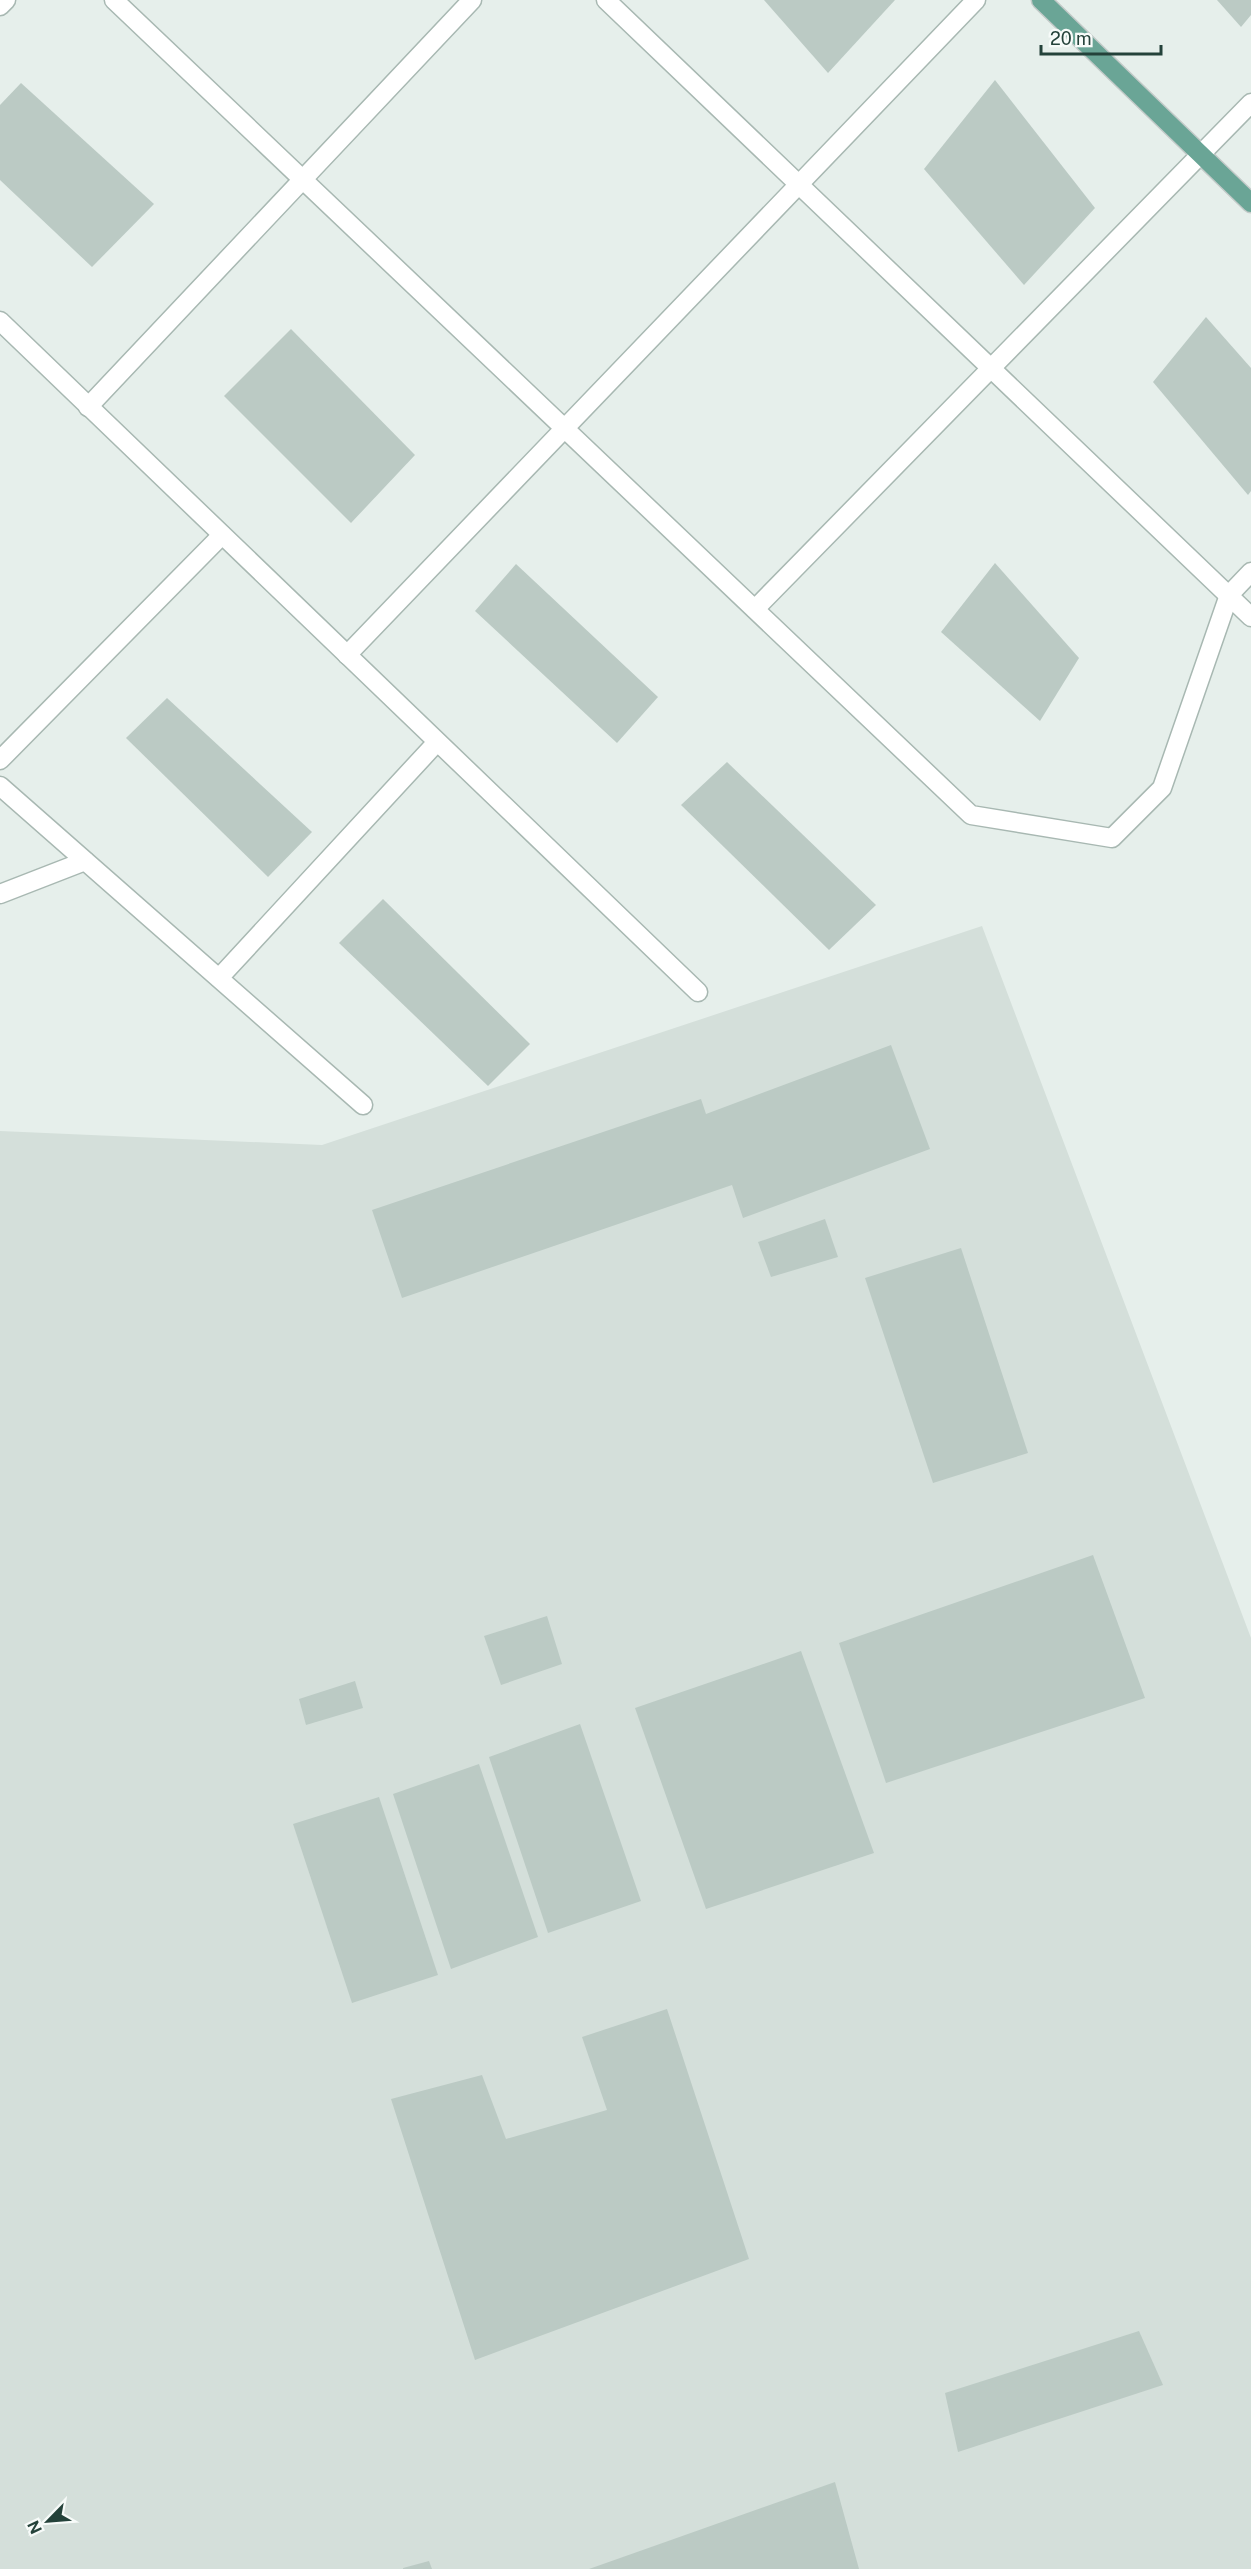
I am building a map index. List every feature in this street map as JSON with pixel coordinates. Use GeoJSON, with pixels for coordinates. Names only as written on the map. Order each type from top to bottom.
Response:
{"type":"FeatureCollection","features":[{"type":"Feature","properties":{"kind":"main road"},"geometry":{"type":"LineString","coordinates":[[1041,0],[1251,203]]}},
{"type":"Feature","properties":{"kind":"street"},"geometry":{"type":"LineString","coordinates":[[0,6],[6,0]]}},
{"type":"Feature","properties":{"kind":"street"},"geometry":{"type":"LineString","coordinates":[[114,0],[971,815],[1112,838],[1162,788],[1229,595],[1251,572]]}},
{"type":"Feature","properties":{"kind":"street"},"geometry":{"type":"LineString","coordinates":[[88,407],[472,0]]}},
{"type":"Feature","properties":{"kind":"street"},"geometry":{"type":"LineString","coordinates":[[606,0],[1251,617]]}},
{"type":"Feature","properties":{"kind":"street"},"geometry":{"type":"LineString","coordinates":[[347,655],[976,0]]}},
{"type":"Feature","properties":{"kind":"street"},"geometry":{"type":"LineString","coordinates":[[755,609],[1251,103]]}},
{"type":"Feature","properties":{"kind":"street"},"geometry":{"type":"LineString","coordinates":[[0,321],[698,992]]}},
{"type":"Feature","properties":{"kind":"street"},"geometry":{"type":"LineString","coordinates":[[0,760],[222,535]]}},
{"type":"Feature","properties":{"kind":"street"},"geometry":{"type":"LineString","coordinates":[[219,978],[437,742]]}},
{"type":"Feature","properties":{"kind":"street"},"geometry":{"type":"LineString","coordinates":[[0,786],[363,1105]]}},
{"type":"Feature","properties":{"kind":"street"},"geometry":{"type":"LineString","coordinates":[[0,894],[85,861]]}},
{"type":"Feature","properties":{"kind":"shaded area"},"geometry":{"type":"Polygon","coordinates":[[[982,926],[1251,1638],[1251,2569],[0,2569],[0,1131],[322,1145],[982,926]]]}},
{"type":"Feature","properties":{"kind":"building"},"geometry":{"type":"Polygon","coordinates":[[[764,0],[895,0],[828,73],[764,0]]]}},
{"type":"Feature","properties":{"kind":"building"},"geometry":{"type":"Polygon","coordinates":[[[1217,0],[1251,0],[1251,15],[1241,27],[1217,0]]]}},
{"type":"Feature","properties":{"kind":"building"},"geometry":{"type":"Polygon","coordinates":[[[995,80],[1095,208],[1024,285],[924,169],[995,80]]]}},
{"type":"Feature","properties":{"kind":"building"},"geometry":{"type":"Polygon","coordinates":[[[21,83],[154,204],[92,267],[0,180],[0,105],[21,83]]]}},
{"type":"Feature","properties":{"kind":"building"},"geometry":{"type":"Polygon","coordinates":[[[1206,317],[1251,368],[1251,491],[1248,495],[1153,382],[1206,317]]]}},
{"type":"Feature","properties":{"kind":"building"},"geometry":{"type":"Polygon","coordinates":[[[291,329],[415,455],[351,523],[224,396],[291,329]]]}},
{"type":"Feature","properties":{"kind":"building"},"geometry":{"type":"Polygon","coordinates":[[[995,563],[1079,658],[1040,721],[941,632],[995,563]]]}},
{"type":"Feature","properties":{"kind":"building"},"geometry":{"type":"Polygon","coordinates":[[[516,564],[658,697],[617,743],[475,611],[516,564]]]}},
{"type":"Feature","properties":{"kind":"building"},"geometry":{"type":"Polygon","coordinates":[[[167,698],[312,832],[268,877],[126,738],[167,698]]]}},
{"type":"Feature","properties":{"kind":"building"},"geometry":{"type":"Polygon","coordinates":[[[727,762],[876,905],[829,950],[681,805],[727,762]]]}},
{"type":"Feature","properties":{"kind":"building"},"geometry":{"type":"Polygon","coordinates":[[[383,899],[530,1044],[488,1086],[339,943],[383,899]]]}},
{"type":"Feature","properties":{"kind":"building"},"geometry":{"type":"Polygon","coordinates":[[[891,1045],[930,1149],[743,1218],[732,1185],[402,1298],[372,1210],[701,1099],[706,1114],[891,1045]]]}},
{"type":"Feature","properties":{"kind":"building"},"geometry":{"type":"Polygon","coordinates":[[[825,1219],[838,1257],[771,1277],[758,1242],[825,1219]]]}},
{"type":"Feature","properties":{"kind":"building"},"geometry":{"type":"Polygon","coordinates":[[[961,1248],[1028,1453],[933,1483],[865,1278],[961,1248]]]}},
{"type":"Feature","properties":{"kind":"building"},"geometry":{"type":"Polygon","coordinates":[[[1093,1555],[1145,1698],[886,1783],[839,1643],[1093,1555]]]}},
{"type":"Feature","properties":{"kind":"building"},"geometry":{"type":"Polygon","coordinates":[[[547,1616],[562,1664],[501,1685],[484,1636],[547,1616]]]}},
{"type":"Feature","properties":{"kind":"building"},"geometry":{"type":"Polygon","coordinates":[[[801,1651],[874,1853],[706,1909],[635,1708],[801,1651]]]}},
{"type":"Feature","properties":{"kind":"building"},"geometry":{"type":"Polygon","coordinates":[[[355,1681],[363,1708],[306,1725],[299,1699],[355,1681]]]}},
{"type":"Feature","properties":{"kind":"building"},"geometry":{"type":"Polygon","coordinates":[[[580,1724],[641,1901],[548,1933],[489,1757],[580,1724]]]}},
{"type":"Feature","properties":{"kind":"building"},"geometry":{"type":"Polygon","coordinates":[[[479,1764],[538,1937],[451,1969],[393,1794],[479,1764]]]}},
{"type":"Feature","properties":{"kind":"building"},"geometry":{"type":"Polygon","coordinates":[[[379,1797],[438,1975],[352,2003],[293,1824],[379,1797]]]}},
{"type":"Feature","properties":{"kind":"building"},"geometry":{"type":"Polygon","coordinates":[[[667,2009],[749,2259],[475,2360],[391,2099],[482,2075],[506,2139],[607,2110],[582,2037],[667,2009]]]}},
{"type":"Feature","properties":{"kind":"building"},"geometry":{"type":"Polygon","coordinates":[[[1139,2331],[1163,2385],[958,2452],[945,2393],[1139,2331]]]}},
{"type":"Feature","properties":{"kind":"building"},"geometry":{"type":"Polygon","coordinates":[[[835,2482],[859,2569],[589,2569],[835,2482]]]}},
{"type":"Feature","properties":{"kind":"building"},"geometry":{"type":"Polygon","coordinates":[[[429,2561],[432,2569],[403,2569],[403,2568],[429,2561]]]}}]}
